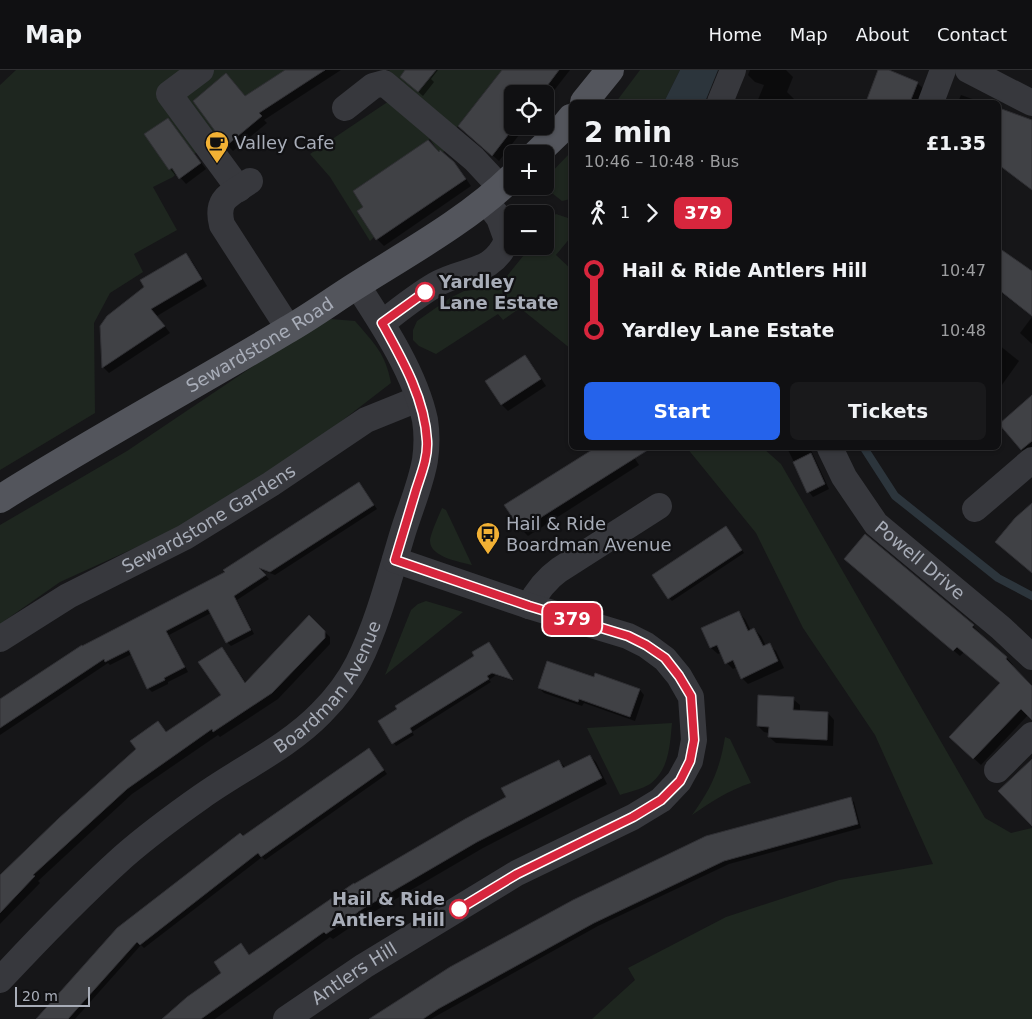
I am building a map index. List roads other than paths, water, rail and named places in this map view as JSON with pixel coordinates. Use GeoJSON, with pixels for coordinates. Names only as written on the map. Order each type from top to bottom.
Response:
{"type":"FeatureCollection","features":[{"type":"Feature","properties":{"kind":"main road"},"geometry":{"type":"LineString","coordinates":[[586,100],[610,70]]}},
{"type":"Feature","properties":{"kind":"main road"},"geometry":{"type":"LineString","coordinates":[[546,145],[569,121]]}},
{"type":"Feature","properties":{"kind":"main road","name":"Sewardstone Road"},"geometry":{"type":"LineString","coordinates":[[0,499],[70,456],[289,329],[377,274],[500,188]]}},
{"type":"Feature","properties":{"kind":"street"},"geometry":{"type":"LineString","coordinates":[[201,70],[169,94],[245,185],[226,198],[220,207],[219,213],[222,225],[289,329]]}},
{"type":"Feature","properties":{"kind":"street"},"geometry":{"type":"LineString","coordinates":[[721,100],[733,70]]}},
{"type":"Feature","properties":{"kind":"street"},"geometry":{"type":"LineString","coordinates":[[932,100],[943,70]]}},
{"type":"Feature","properties":{"kind":"street"},"geometry":{"type":"LineString","coordinates":[[968,70],[1032,103]]}},
{"type":"Feature","properties":{"kind":"street"},"geometry":{"type":"LineString","coordinates":[[345,108],[390,76],[474,159],[500,188],[499,218],[507,240],[503,251],[491,264],[437,284],[382,323]]}},
{"type":"Feature","properties":{"kind":"street","name":"Boardman Avenue"},"geometry":{"type":"LineString","coordinates":[[0,980],[58,918],[124,856],[201,797],[300,732],[322,713],[357,665],[369,638],[395,560],[425,462],[427,442],[424,419],[418,399],[403,362],[382,323],[357,285]]}},
{"type":"Feature","properties":{"kind":"street","name":"Sewardstone Gardens"},"geometry":{"type":"LineString","coordinates":[[0,639],[68,596],[185,537],[271,484],[366,420],[418,399]]}},
{"type":"Feature","properties":{"kind":"street","name":"Powell Drive"},"geometry":{"type":"LineString","coordinates":[[831,450],[844,477],[876,524],[1001,628],[1032,657]]}},
{"type":"Feature","properties":{"kind":"street"},"geometry":{"type":"LineString","coordinates":[[975,509],[1032,460]]}},
{"type":"Feature","properties":{"kind":"street"},"geometry":{"type":"LineString","coordinates":[[529,606],[538,589],[558,570],[659,506]]}},
{"type":"Feature","properties":{"kind":"street","name":"Antlers Hill"},"geometry":{"type":"LineString","coordinates":[[286,1019],[364,966],[517,874],[633,817],[661,800],[680,781],[690,761],[694,740],[691,696],[665,658],[646,645],[628,636],[529,606],[395,560]]}},
{"type":"Feature","properties":{"kind":"street"},"geometry":{"type":"LineString","coordinates":[[997,770],[1032,735]]}},
{"type":"Feature","properties":{"kind":"waterway"},"geometry":{"type":"LineString","coordinates":[[865,450],[895,496],[998,578],[1032,596]]}},
{"type":"Feature","properties":{"kind":"place","name":"Valley Cafe"},"geometry":{"type":"Point","coordinates":[217,164]}},
{"type":"Feature","properties":{"kind":"place","name":"Yardley Lane Estate"},"geometry":{"type":"Point","coordinates":[425,292]}},
{"type":"Feature","properties":{"kind":"place","name":"Hail & Ride Boardman Avenue"},"geometry":{"type":"Point","coordinates":[488,555]}},
{"type":"Feature","properties":{"kind":"place","name":"Hail & Ride Antlers Hill"},"geometry":{"type":"Point","coordinates":[459,909]}}]}
